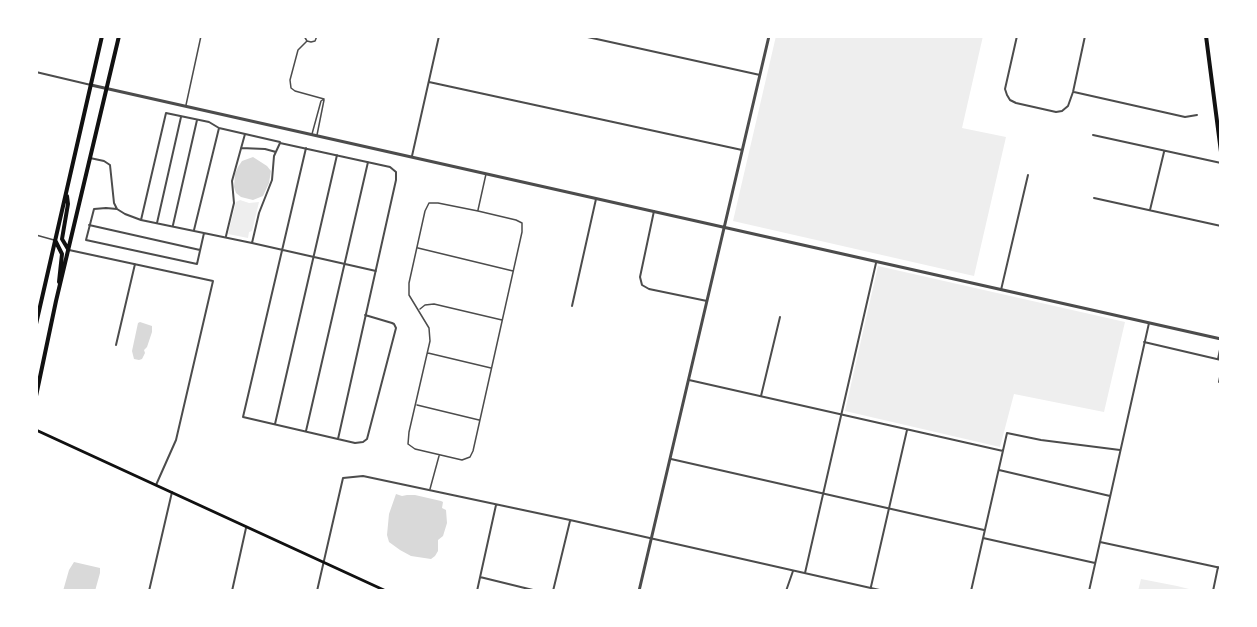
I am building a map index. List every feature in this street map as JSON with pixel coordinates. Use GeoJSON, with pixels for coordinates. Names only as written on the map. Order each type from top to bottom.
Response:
{"type":"FeatureCollection","features":[{"type":"Feature","properties":{"kind":"main road"},"geometry":{"type":"LineString","coordinates":[[36,324],[102,36]]}},
{"type":"Feature","properties":{"kind":"main road"},"geometry":{"type":"LineString","coordinates":[[36,396],[56,301],[119,36]]}},
{"type":"Feature","properties":{"kind":"main road"},"geometry":{"type":"LineString","coordinates":[[1206,36],[1221,152]]}},
{"type":"Feature","properties":{"kind":"main road"},"geometry":{"type":"LineString","coordinates":[[66,194],[68,204],[62,239],[69,250]]}},
{"type":"Feature","properties":{"kind":"main road"},"geometry":{"type":"LineString","coordinates":[[55,240],[62,254],[56,301]]}},
{"type":"Feature","properties":{"kind":"main road"},"geometry":{"type":"LineString","coordinates":[[36,430],[386,591]]}},
{"type":"Feature","properties":{"kind":"street"},"geometry":{"type":"LineString","coordinates":[[411,157],[439,36]]}},
{"type":"Feature","properties":{"kind":"street"},"geometry":{"type":"LineString","coordinates":[[583,36],[759,75]]}},
{"type":"Feature","properties":{"kind":"street"},"geometry":{"type":"LineString","coordinates":[[639,591],[769,36]]}},
{"type":"Feature","properties":{"kind":"street"},"geometry":{"type":"LineString","coordinates":[[1017,36],[1005,89],[1006,95],[1016,103],[1056,112],[1068,106],[1085,36]]}},
{"type":"Feature","properties":{"kind":"street"},"geometry":{"type":"LineString","coordinates":[[36,72],[1221,339]]}},
{"type":"Feature","properties":{"kind":"street"},"geometry":{"type":"LineString","coordinates":[[429,82],[742,150]]}},
{"type":"Feature","properties":{"kind":"street"},"geometry":{"type":"LineString","coordinates":[[1073,92],[1185,117],[1197,115]]}},
{"type":"Feature","properties":{"kind":"street"},"geometry":{"type":"LineString","coordinates":[[141,220],[166,113],[209,122],[219,128],[390,167],[396,172],[338,439]]}},
{"type":"Feature","properties":{"kind":"street"},"geometry":{"type":"LineString","coordinates":[[157,223],[181,116]]}},
{"type":"Feature","properties":{"kind":"street"},"geometry":{"type":"LineString","coordinates":[[173,226],[197,120]]}},
{"type":"Feature","properties":{"kind":"street"},"geometry":{"type":"LineString","coordinates":[[194,231],[219,128]]}},
{"type":"Feature","properties":{"kind":"street"},"geometry":{"type":"LineString","coordinates":[[226,237],[234,203],[232,176],[245,134]]}},
{"type":"Feature","properties":{"kind":"street"},"geometry":{"type":"LineString","coordinates":[[1093,135],[1221,163]]}},
{"type":"Feature","properties":{"kind":"street"},"geometry":{"type":"LineString","coordinates":[[252,243],[259,213],[272,180],[276,152],[280,142]]}},
{"type":"Feature","properties":{"kind":"street"},"geometry":{"type":"LineString","coordinates":[[241,148],[269,149],[276,152]]}},
{"type":"Feature","properties":{"kind":"street"},"geometry":{"type":"LineString","coordinates":[[306,148],[243,417],[355,443],[367,439],[396,328],[392,323],[365,315]]}},
{"type":"Feature","properties":{"kind":"street"},"geometry":{"type":"LineString","coordinates":[[1150,210],[1164,151]]}},
{"type":"Feature","properties":{"kind":"street"},"geometry":{"type":"LineString","coordinates":[[275,424],[337,155]]}},
{"type":"Feature","properties":{"kind":"street"},"geometry":{"type":"LineString","coordinates":[[90,158],[110,165],[114,203],[117,209]]}},
{"type":"Feature","properties":{"kind":"street"},"geometry":{"type":"LineString","coordinates":[[306,431],[368,162]]}},
{"type":"Feature","properties":{"kind":"street"},"geometry":{"type":"LineString","coordinates":[[1001,290],[1028,175]]}},
{"type":"Feature","properties":{"kind":"street"},"geometry":{"type":"LineString","coordinates":[[1094,198],[1221,226]]}},
{"type":"Feature","properties":{"kind":"street"},"geometry":{"type":"LineString","coordinates":[[572,306],[596,199]]}},
{"type":"Feature","properties":{"kind":"street"},"geometry":{"type":"LineString","coordinates":[[204,233],[197,264],[86,240],[94,209],[117,209],[141,220],[282,249],[376,271]]}},
{"type":"Feature","properties":{"kind":"street"},"geometry":{"type":"LineString","coordinates":[[654,211],[640,277],[642,285],[649,289],[707,301]]}},
{"type":"Feature","properties":{"kind":"street"},"geometry":{"type":"LineString","coordinates":[[90,225],[200,250]]}},
{"type":"Feature","properties":{"kind":"street"},"geometry":{"type":"LineString","coordinates":[[69,250],[213,281],[176,440],[156,485]]}},
{"type":"Feature","properties":{"kind":"street"},"geometry":{"type":"LineString","coordinates":[[805,573],[876,261]]}},
{"type":"Feature","properties":{"kind":"street"},"geometry":{"type":"LineString","coordinates":[[116,345],[135,264]]}},
{"type":"Feature","properties":{"kind":"street"},"geometry":{"type":"LineString","coordinates":[[761,396],[780,317]]}},
{"type":"Feature","properties":{"kind":"street"},"geometry":{"type":"LineString","coordinates":[[1089,591],[1149,323]]}},
{"type":"Feature","properties":{"kind":"street"},"geometry":{"type":"LineString","coordinates":[[1144,342],[1219,360],[1221,345]]}},
{"type":"Feature","properties":{"kind":"street"},"geometry":{"type":"LineString","coordinates":[[1219,382],[1221,372]]}},
{"type":"Feature","properties":{"kind":"street"},"geometry":{"type":"LineString","coordinates":[[689,380],[1003,451]]}},
{"type":"Feature","properties":{"kind":"street"},"geometry":{"type":"LineString","coordinates":[[871,590],[908,429]]}},
{"type":"Feature","properties":{"kind":"street"},"geometry":{"type":"LineString","coordinates":[[971,591],[1007,433],[1041,440],[1120,450]]}},
{"type":"Feature","properties":{"kind":"street"},"geometry":{"type":"LineString","coordinates":[[670,459],[984,530]]}},
{"type":"Feature","properties":{"kind":"street"},"geometry":{"type":"LineString","coordinates":[[999,470],[1110,496]]}},
{"type":"Feature","properties":{"kind":"street"},"geometry":{"type":"LineString","coordinates":[[317,591],[343,477],[363,476],[570,520],[871,590],[884,591]]}},
{"type":"Feature","properties":{"kind":"street"},"geometry":{"type":"LineString","coordinates":[[149,591],[172,492]]}},
{"type":"Feature","properties":{"kind":"street"},"geometry":{"type":"LineString","coordinates":[[477,591],[496,505]]}},
{"type":"Feature","properties":{"kind":"street"},"geometry":{"type":"LineString","coordinates":[[553,591],[570,520]]}},
{"type":"Feature","properties":{"kind":"street"},"geometry":{"type":"LineString","coordinates":[[232,591],[246,528]]}},
{"type":"Feature","properties":{"kind":"street"},"geometry":{"type":"LineString","coordinates":[[983,537],[1095,563]]}},
{"type":"Feature","properties":{"kind":"street"},"geometry":{"type":"LineString","coordinates":[[1100,542],[1220,568],[1213,591]]}},
{"type":"Feature","properties":{"kind":"street"},"geometry":{"type":"LineString","coordinates":[[786,591],[793,571]]}},
{"type":"Feature","properties":{"kind":"street"},"geometry":{"type":"LineString","coordinates":[[480,577],[537,591]]}},
{"type":"Feature","properties":{"kind":"lane"},"geometry":{"type":"LineString","coordinates":[[185,106],[201,36]]}},
{"type":"Feature","properties":{"kind":"lane"},"geometry":{"type":"LineString","coordinates":[[304,36],[307,41],[313,42],[317,36]]}},
{"type":"Feature","properties":{"kind":"lane"},"geometry":{"type":"LineString","coordinates":[[307,41],[298,50],[290,80],[291,88],[295,92],[324,99]]}},
{"type":"Feature","properties":{"kind":"lane"},"geometry":{"type":"LineString","coordinates":[[312,134],[321,101],[324,99]]}},
{"type":"Feature","properties":{"kind":"lane"},"geometry":{"type":"LineString","coordinates":[[317,135],[324,99]]}},
{"type":"Feature","properties":{"kind":"lane"},"geometry":{"type":"LineString","coordinates":[[478,211],[486,174]]}},
{"type":"Feature","properties":{"kind":"lane"},"geometry":{"type":"LineString","coordinates":[[429,203],[478,211],[522,223],[522,232],[473,451],[470,457],[462,460],[416,449],[408,444],[430,341],[429,328],[409,295],[409,283],[418,248],[425,211],[429,203]]}},
{"type":"Feature","properties":{"kind":"lane"},"geometry":{"type":"LineString","coordinates":[[36,235],[55,240]]}},
{"type":"Feature","properties":{"kind":"lane"},"geometry":{"type":"LineString","coordinates":[[418,248],[513,271]]}},
{"type":"Feature","properties":{"kind":"lane"},"geometry":{"type":"LineString","coordinates":[[419,311],[425,305],[434,304],[502,320]]}},
{"type":"Feature","properties":{"kind":"lane"},"geometry":{"type":"LineString","coordinates":[[427,353],[492,368]]}},
{"type":"Feature","properties":{"kind":"lane"},"geometry":{"type":"LineString","coordinates":[[415,405],[480,420]]}},
{"type":"Feature","properties":{"kind":"lane"},"geometry":{"type":"LineString","coordinates":[[430,490],[439,455]]}},
{"type":"Feature","properties":{"kind":"shaded area"},"geometry":{"type":"Polygon","coordinates":[[[776,36],[983,36],[962,128],[1006,137],[974,276],[733,221],[776,36]]]}},
{"type":"Feature","properties":{"kind":"shaded area"},"geometry":{"type":"Polygon","coordinates":[[[253,157],[271,171],[263,196],[253,200],[241,197],[236,193],[234,187],[238,167],[242,161],[253,157]]]}},
{"type":"Feature","properties":{"kind":"shaded area"},"geometry":{"type":"Polygon","coordinates":[[[240,200],[249,203],[259,202],[248,238],[228,234],[236,202],[240,200]]]}},
{"type":"Feature","properties":{"kind":"shaded area"},"geometry":{"type":"Polygon","coordinates":[[[878,266],[1125,322],[1104,412],[1014,394],[1000,447],[845,411],[878,266]]]}},
{"type":"Feature","properties":{"kind":"shaded area"},"geometry":{"type":"Polygon","coordinates":[[[140,322],[152,326],[152,332],[144,350],[145,353],[139,360],[134,359],[132,351],[140,322]]]}},
{"type":"Feature","properties":{"kind":"shaded area"},"geometry":{"type":"Polygon","coordinates":[[[396,494],[415,495],[443,502],[442,508],[446,510],[447,523],[443,536],[438,540],[438,551],[431,559],[411,556],[389,542],[387,535],[389,514],[396,494]]]}},
{"type":"Feature","properties":{"kind":"shaded area"},"geometry":{"type":"Polygon","coordinates":[[[74,562],[100,568],[95,591],[63,591],[69,570],[74,562]]]}},
{"type":"Feature","properties":{"kind":"shaded area"},"geometry":{"type":"Polygon","coordinates":[[[1141,579],[1177,586],[1197,591],[1138,591],[1141,579]]]}}]}
